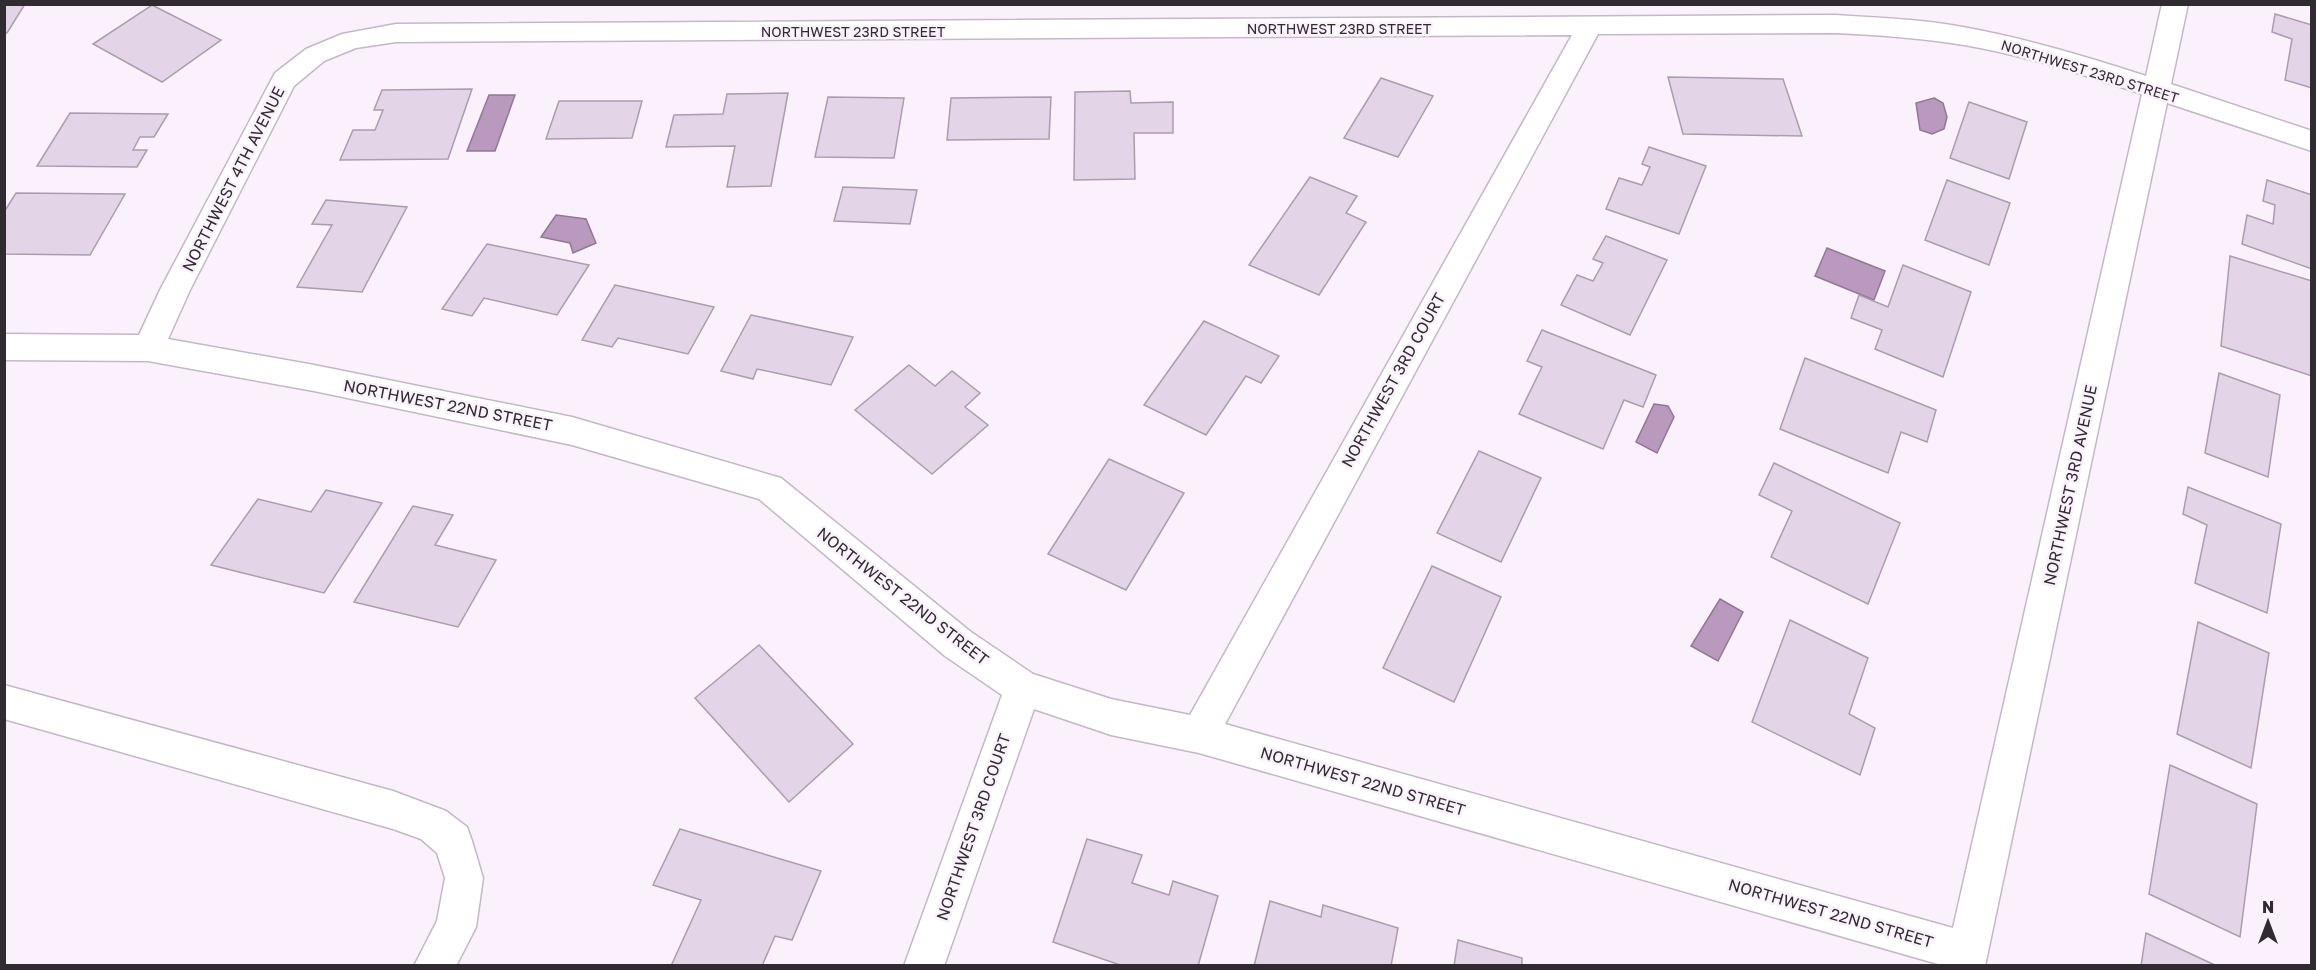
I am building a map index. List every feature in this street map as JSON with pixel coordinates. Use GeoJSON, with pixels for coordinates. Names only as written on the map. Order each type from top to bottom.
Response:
{"type":"FeatureCollection","features":[{"type":"Feature","properties":{"kind":"street","name":"NORTHWEST 3RD AVENUE"},"geometry":{"type":"LineString","coordinates":[[1966,959],[2175,4]]}},
{"type":"Feature","properties":{"kind":"street","name":"NORTHWEST 23RD STREET"},"geometry":{"type":"LineString","coordinates":[[351,40],[408,33],[1590,26],[1625,15],[1916,28],[1983,39],[2052,57],[2312,141]]}},
{"type":"Feature","properties":{"kind":"street","name":"NORTHWEST 3RD COURT"},"geometry":{"type":"LineString","coordinates":[[1199,735],[1590,26]]}},
{"type":"Feature","properties":{"kind":"street","name":"NORTHWEST 4TH AVENUE"},"geometry":{"type":"LineString","coordinates":[[148,348],[175,290],[284,80],[315,55],[351,40]]}},
{"type":"Feature","properties":{"kind":"street","name":"NORTHWEST 22ND STREET"},"geometry":{"type":"LineString","coordinates":[[4,347],[148,348],[314,378],[572,431],[769,488],[958,644],[1023,688],[1111,717],[1199,735],[1966,959]]}},
{"type":"Feature","properties":{"kind":"street","name":"NORTHWEST 3RD COURT"},"geometry":{"type":"LineString","coordinates":[[924,966],[1023,688]]}},
{"type":"Feature","properties":{"kind":"street"},"geometry":{"type":"LineString","coordinates":[[4,702],[393,810],[433,824],[453,841],[464,878],[456,927],[435,966]]}},
{"type":"Feature","properties":{"kind":"shaded area"},"geometry":{"type":"Polygon","coordinates":[[[489,95],[515,95],[495,151],[467,151],[489,95]]]}},
{"type":"Feature","properties":{"kind":"shaded area"},"geometry":{"type":"Polygon","coordinates":[[[1934,98],[1943,103],[1947,117],[1944,129],[1932,134],[1920,130],[1916,103],[1934,98]]]}},
{"type":"Feature","properties":{"kind":"shaded area"},"geometry":{"type":"Polygon","coordinates":[[[556,215],[586,219],[596,243],[573,253],[570,243],[541,237],[556,215]]]}},
{"type":"Feature","properties":{"kind":"shaded area"},"geometry":{"type":"Polygon","coordinates":[[[1827,248],[1885,271],[1874,300],[1815,276],[1827,248]]]}},
{"type":"Feature","properties":{"kind":"shaded area"},"geometry":{"type":"Polygon","coordinates":[[[1654,404],[1668,406],[1674,417],[1657,453],[1636,442],[1654,404]]]}},
{"type":"Feature","properties":{"kind":"shaded area"},"geometry":{"type":"Polygon","coordinates":[[[1720,599],[1743,612],[1718,661],[1691,646],[1720,599]]]}},
{"type":"Feature","properties":{"kind":"building"},"geometry":{"type":"Polygon","coordinates":[[[4,4],[25,4],[7,33],[4,33],[4,4]]]}},
{"type":"Feature","properties":{"kind":"building"},"geometry":{"type":"Polygon","coordinates":[[[152,5],[221,40],[162,82],[93,44],[152,5]]]}},
{"type":"Feature","properties":{"kind":"building"},"geometry":{"type":"Polygon","coordinates":[[[2275,14],[2312,25],[2312,88],[2285,80],[2292,39],[2272,32],[2275,14]]]}},
{"type":"Feature","properties":{"kind":"building"},"geometry":{"type":"Polygon","coordinates":[[[1668,77],[1783,79],[1802,136],[1683,134],[1668,77]]]}},
{"type":"Feature","properties":{"kind":"building"},"geometry":{"type":"Polygon","coordinates":[[[1381,78],[1433,96],[1398,157],[1344,138],[1381,78]]]}},
{"type":"Feature","properties":{"kind":"building"},"geometry":{"type":"Polygon","coordinates":[[[472,89],[448,159],[340,160],[353,130],[375,130],[383,110],[374,110],[382,90],[472,89]]]}},
{"type":"Feature","properties":{"kind":"building"},"geometry":{"type":"Polygon","coordinates":[[[1130,91],[1131,103],[1173,102],[1173,133],[1134,133],[1135,179],[1074,180],[1075,92],[1130,91]]]}},
{"type":"Feature","properties":{"kind":"building"},"geometry":{"type":"Polygon","coordinates":[[[788,93],[771,186],[727,187],[735,146],[666,147],[674,115],[723,114],[727,94],[788,93]]]}},
{"type":"Feature","properties":{"kind":"building"},"geometry":{"type":"Polygon","coordinates":[[[828,97],[904,98],[894,158],[815,157],[828,97]]]}},
{"type":"Feature","properties":{"kind":"building"},"geometry":{"type":"Polygon","coordinates":[[[1051,97],[1049,139],[947,140],[951,98],[1051,97]]]}},
{"type":"Feature","properties":{"kind":"building"},"geometry":{"type":"Polygon","coordinates":[[[559,101],[642,101],[632,138],[546,139],[559,101]]]}},
{"type":"Feature","properties":{"kind":"building"},"geometry":{"type":"Polygon","coordinates":[[[1969,102],[2027,122],[2009,179],[1950,158],[1969,102]]]}},
{"type":"Feature","properties":{"kind":"building"},"geometry":{"type":"Polygon","coordinates":[[[70,113],[168,114],[154,137],[140,137],[133,150],[147,150],[137,167],[37,166],[70,113]]]}},
{"type":"Feature","properties":{"kind":"building"},"geometry":{"type":"Polygon","coordinates":[[[1649,147],[1706,166],[1679,234],[1606,209],[1619,178],[1642,185],[1650,167],[1642,164],[1649,147]]]}},
{"type":"Feature","properties":{"kind":"building"},"geometry":{"type":"Polygon","coordinates":[[[1310,177],[1357,196],[1346,213],[1366,222],[1319,295],[1249,265],[1310,177]]]}},
{"type":"Feature","properties":{"kind":"building"},"geometry":{"type":"Polygon","coordinates":[[[1947,180],[2010,203],[1989,265],[1925,240],[1947,180]]]}},
{"type":"Feature","properties":{"kind":"building"},"geometry":{"type":"Polygon","coordinates":[[[2267,180],[2312,195],[2312,269],[2242,244],[2247,215],[2273,224],[2275,205],[2263,201],[2267,180]]]}},
{"type":"Feature","properties":{"kind":"building"},"geometry":{"type":"Polygon","coordinates":[[[843,187],[917,190],[910,224],[834,221],[843,187]]]}},
{"type":"Feature","properties":{"kind":"building"},"geometry":{"type":"Polygon","coordinates":[[[16,193],[125,194],[90,255],[4,254],[4,212],[16,193]]]}},
{"type":"Feature","properties":{"kind":"building"},"geometry":{"type":"Polygon","coordinates":[[[326,200],[407,207],[362,292],[297,287],[332,225],[312,224],[326,200]]]}},
{"type":"Feature","properties":{"kind":"building"},"geometry":{"type":"Polygon","coordinates":[[[1606,236],[1667,260],[1630,335],[1561,305],[1577,275],[1593,281],[1603,263],[1593,259],[1606,236]]]}},
{"type":"Feature","properties":{"kind":"building"},"geometry":{"type":"Polygon","coordinates":[[[487,244],[589,265],[557,315],[484,298],[472,316],[442,309],[487,244]]]}},
{"type":"Feature","properties":{"kind":"building"},"geometry":{"type":"Polygon","coordinates":[[[2230,256],[2312,281],[2312,376],[2221,346],[2230,256]]]}},
{"type":"Feature","properties":{"kind":"building"},"geometry":{"type":"Polygon","coordinates":[[[1903,265],[1971,292],[1943,377],[1875,349],[1882,330],[1851,318],[1859,295],[1888,307],[1903,265]]]}},
{"type":"Feature","properties":{"kind":"building"},"geometry":{"type":"Polygon","coordinates":[[[615,285],[714,307],[688,354],[618,338],[612,347],[582,340],[615,285]]]}},
{"type":"Feature","properties":{"kind":"building"},"geometry":{"type":"Polygon","coordinates":[[[751,315],[853,337],[831,385],[757,369],[753,379],[721,371],[751,315]]]}},
{"type":"Feature","properties":{"kind":"building"},"geometry":{"type":"Polygon","coordinates":[[[1204,321],[1279,356],[1261,383],[1246,376],[1206,435],[1144,405],[1204,321]]]}},
{"type":"Feature","properties":{"kind":"building"},"geometry":{"type":"Polygon","coordinates":[[[1542,330],[1656,375],[1643,407],[1624,400],[1603,449],[1519,414],[1542,367],[1527,361],[1542,330]]]}},
{"type":"Feature","properties":{"kind":"building"},"geometry":{"type":"Polygon","coordinates":[[[1805,358],[1936,410],[1927,442],[1901,432],[1888,473],[1780,429],[1805,358]]]}},
{"type":"Feature","properties":{"kind":"building"},"geometry":{"type":"Polygon","coordinates":[[[909,365],[935,386],[952,371],[980,393],[965,407],[988,425],[932,474],[855,410],[909,365]]]}},
{"type":"Feature","properties":{"kind":"building"},"geometry":{"type":"Polygon","coordinates":[[[2219,373],[2280,395],[2268,477],[2205,453],[2219,373]]]}},
{"type":"Feature","properties":{"kind":"building"},"geometry":{"type":"Polygon","coordinates":[[[1479,451],[1541,478],[1501,562],[1437,533],[1479,451]]]}},
{"type":"Feature","properties":{"kind":"building"},"geometry":{"type":"Polygon","coordinates":[[[1109,459],[1184,493],[1126,590],[1048,554],[1109,459]]]}},
{"type":"Feature","properties":{"kind":"building"},"geometry":{"type":"Polygon","coordinates":[[[1774,463],[1900,523],[1868,604],[1771,557],[1792,511],[1759,495],[1774,463]]]}},
{"type":"Feature","properties":{"kind":"building"},"geometry":{"type":"Polygon","coordinates":[[[2188,487],[2281,524],[2267,613],[2195,583],[2207,525],[2183,514],[2188,487]]]}},
{"type":"Feature","properties":{"kind":"building"},"geometry":{"type":"Polygon","coordinates":[[[326,490],[382,503],[324,593],[211,565],[258,499],[311,512],[326,490]]]}},
{"type":"Feature","properties":{"kind":"building"},"geometry":{"type":"Polygon","coordinates":[[[413,506],[453,515],[435,545],[496,560],[458,627],[354,602],[413,506]]]}},
{"type":"Feature","properties":{"kind":"building"},"geometry":{"type":"Polygon","coordinates":[[[1432,566],[1501,597],[1454,702],[1383,668],[1432,566]]]}},
{"type":"Feature","properties":{"kind":"building"},"geometry":{"type":"Polygon","coordinates":[[[1790,620],[1868,658],[1849,714],[1875,728],[1860,775],[1752,722],[1790,620]]]}},
{"type":"Feature","properties":{"kind":"building"},"geometry":{"type":"Polygon","coordinates":[[[2198,622],[2269,653],[2251,768],[2177,734],[2198,622]]]}},
{"type":"Feature","properties":{"kind":"building"},"geometry":{"type":"Polygon","coordinates":[[[759,645],[853,744],[789,802],[695,698],[759,645]]]}},
{"type":"Feature","properties":{"kind":"building"},"geometry":{"type":"Polygon","coordinates":[[[2170,765],[2257,804],[2240,937],[2149,894],[2170,765]]]}},
{"type":"Feature","properties":{"kind":"building"},"geometry":{"type":"Polygon","coordinates":[[[680,829],[821,871],[792,940],[775,936],[762,966],[671,966],[701,900],[653,885],[680,829]]]}},
{"type":"Feature","properties":{"kind":"building"},"geometry":{"type":"Polygon","coordinates":[[[1087,839],[1142,855],[1132,883],[1169,895],[1173,881],[1218,896],[1198,966],[1123,966],[1053,942],[1087,839]]]}},
{"type":"Feature","properties":{"kind":"building"},"geometry":{"type":"Polygon","coordinates":[[[1270,901],[1321,917],[1323,905],[1398,928],[1391,966],[1254,966],[1270,901]]]}},
{"type":"Feature","properties":{"kind":"building"},"geometry":{"type":"Polygon","coordinates":[[[2146,933],[2217,966],[2141,966],[2146,933]]]}},
{"type":"Feature","properties":{"kind":"building"},"geometry":{"type":"Polygon","coordinates":[[[1458,940],[1522,958],[1522,966],[1454,966],[1458,940]]]}}]}
